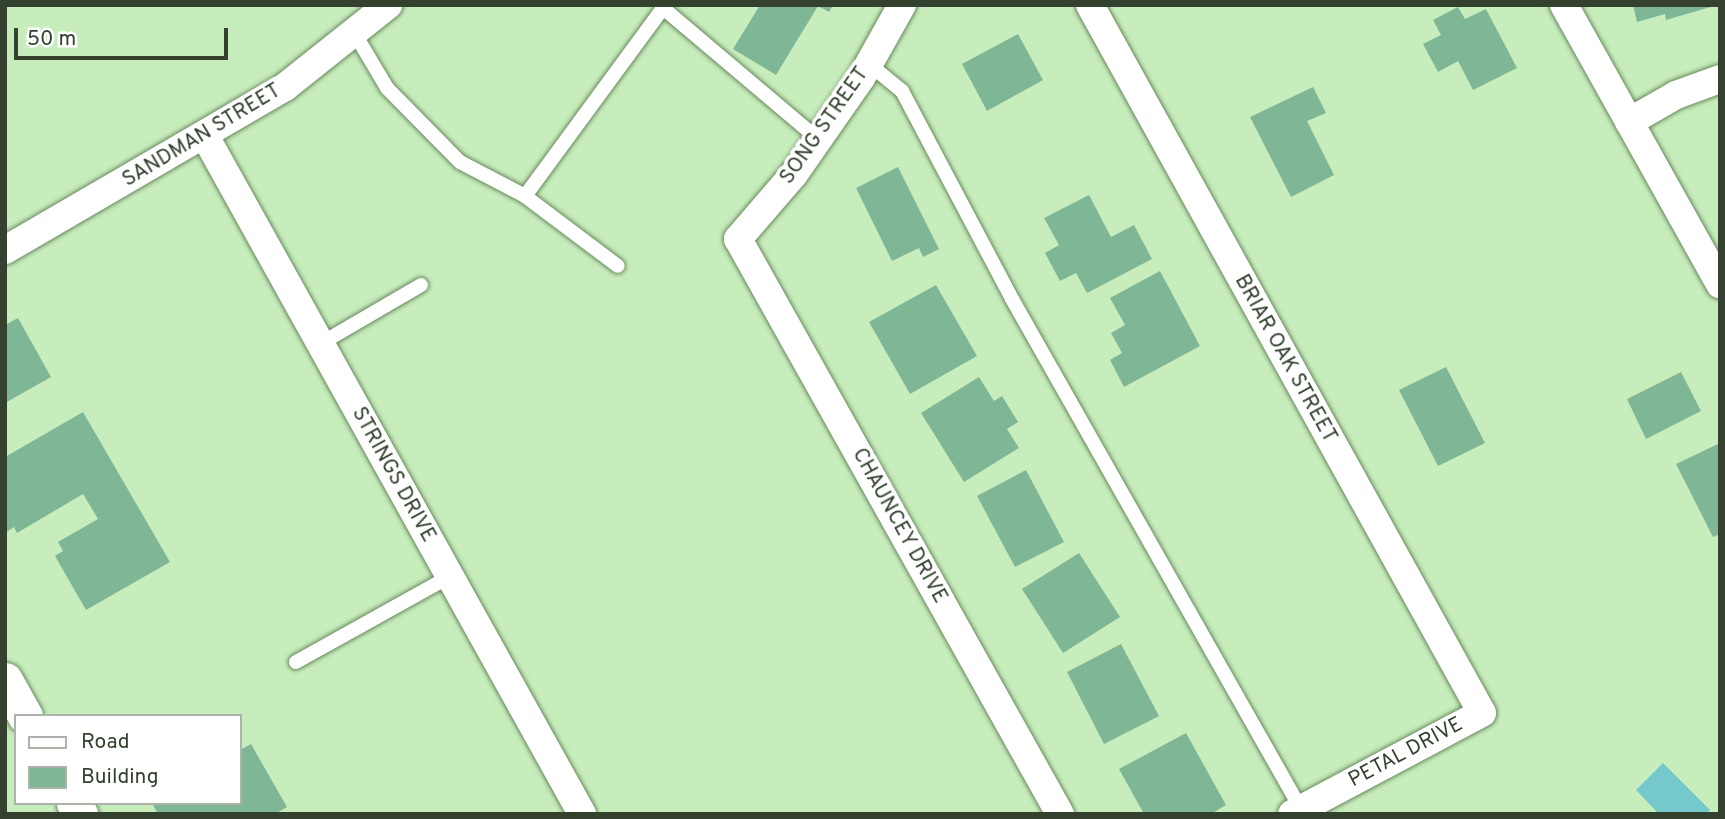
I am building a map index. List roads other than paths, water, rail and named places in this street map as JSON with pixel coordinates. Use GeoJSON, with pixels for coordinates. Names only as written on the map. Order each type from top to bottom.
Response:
{"type":"FeatureCollection","features":[{"type":"Feature","properties":{"kind":"street","name":"SANDMAN STREET"},"geometry":{"type":"LineString","coordinates":[[5,250],[285,87],[355,34],[388,5]]}},
{"type":"Feature","properties":{"kind":"street","name":"SONG STREET"},"geometry":{"type":"LineString","coordinates":[[738,239],[818,139],[869,64],[902,5]]}},
{"type":"Feature","properties":{"kind":"street","name":"BRIAR OAK STREET"},"geometry":{"type":"LineString","coordinates":[[1090,5],[1482,713]]}},
{"type":"Feature","properties":{"kind":"street"},"geometry":{"type":"LineString","coordinates":[[1564,5],[1720,284]]}},
{"type":"Feature","properties":{"kind":"street"},"geometry":{"type":"LineString","coordinates":[[1629,122],[1676,95],[1720,79]]}},
{"type":"Feature","properties":{"kind":"street","name":"STRINGS DRIVE"},"geometry":{"type":"LineString","coordinates":[[205,136],[582,814]]}},
{"type":"Feature","properties":{"kind":"street","name":"CHAUNCEY DRIVE"},"geometry":{"type":"LineString","coordinates":[[738,239],[1060,814]]}},
{"type":"Feature","properties":{"kind":"street"},"geometry":{"type":"LineString","coordinates":[[5,680],[17,714]]}},
{"type":"Feature","properties":{"kind":"street","name":"PETAL DRIVE"},"geometry":{"type":"LineString","coordinates":[[1296,811],[1482,713]]}},
{"type":"Feature","properties":{"kind":"lane"},"geometry":{"type":"LineString","coordinates":[[525,196],[663,6],[818,139]]}},
{"type":"Feature","properties":{"kind":"lane"},"geometry":{"type":"LineString","coordinates":[[355,34],[387,88],[460,162],[525,196],[618,265]]}},
{"type":"Feature","properties":{"kind":"lane"},"geometry":{"type":"LineString","coordinates":[[869,64],[902,91],[1013,299],[1296,811]]}},
{"type":"Feature","properties":{"kind":"lane"},"geometry":{"type":"LineString","coordinates":[[320,344],[421,285]]}},
{"type":"Feature","properties":{"kind":"lane"},"geometry":{"type":"LineString","coordinates":[[296,662],[449,577]]}},
{"type":"Feature","properties":{"kind":"water"},"geometry":{"type":"Polygon","coordinates":[[[1663,763],[1710,810],[1706,814],[1659,814],[1636,790],[1663,763]]]}}]}
